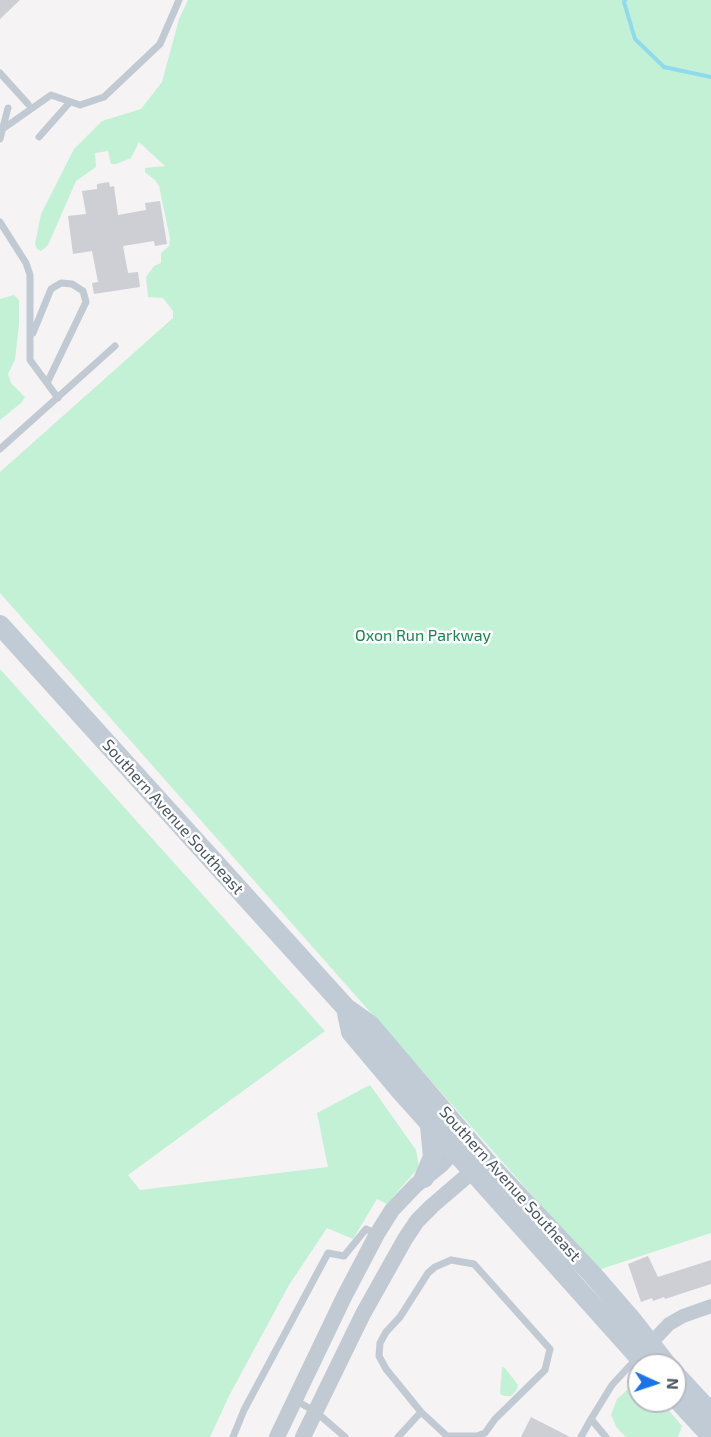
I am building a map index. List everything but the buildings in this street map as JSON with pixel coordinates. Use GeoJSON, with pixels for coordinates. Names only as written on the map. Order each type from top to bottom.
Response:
{"type":"FeatureCollection","features":[{"type":"Feature","properties":{"kind":"main road","name":"Southern Avenue Southeast"},"geometry":{"type":"LineString","coordinates":[[0,625],[346,1008],[370,1025],[478,1166],[593,1275],[644,1353]]}},
{"type":"Feature","properties":{"kind":"main road","name":"Southern Avenue Southeast"},"geometry":{"type":"LineString","coordinates":[[346,1008],[351,1032],[430,1126],[460,1145]]}},
{"type":"Feature","properties":{"kind":"main road"},"geometry":{"type":"LineString","coordinates":[[424,1178],[433,1157],[430,1126]]}},
{"type":"Feature","properties":{"kind":"main road"},"geometry":{"type":"LineString","coordinates":[[687,1387],[711,1413]]}},
{"type":"Feature","properties":{"kind":"main road"},"geometry":{"type":"LineString","coordinates":[[687,1410],[711,1436]]}},
{"type":"Feature","properties":{"kind":"street"},"geometry":{"type":"LineString","coordinates":[[277,1437],[377,1233],[392,1210],[460,1145]]}},
{"type":"Feature","properties":{"kind":"street"},"geometry":{"type":"LineString","coordinates":[[303,1437],[363,1314],[405,1239],[425,1213],[478,1166]]}},
{"type":"Feature","properties":{"kind":"street"},"geometry":{"type":"LineString","coordinates":[[647,1353],[669,1324],[711,1306]]}},
{"type":"Feature","properties":{"kind":"lane"},"geometry":{"type":"LineString","coordinates":[[4,128],[51,95],[80,105],[104,97],[160,44],[179,0]]}},
{"type":"Feature","properties":{"kind":"lane"},"geometry":{"type":"LineString","coordinates":[[0,73],[28,104]]}},
{"type":"Feature","properties":{"kind":"lane"},"geometry":{"type":"LineString","coordinates":[[39,137],[70,102]]}},
{"type":"Feature","properties":{"kind":"lane"},"geometry":{"type":"LineString","coordinates":[[0,139],[8,108]]}},
{"type":"Feature","properties":{"kind":"lane"},"geometry":{"type":"LineString","coordinates":[[0,222],[26,263],[30,275],[30,360],[58,398]]}},
{"type":"Feature","properties":{"kind":"lane"},"geometry":{"type":"LineString","coordinates":[[30,338],[51,289],[61,283],[72,284],[83,291],[86,302],[47,382]]}},
{"type":"Feature","properties":{"kind":"lane"},"geometry":{"type":"LineString","coordinates":[[0,449],[115,346]]}},
{"type":"Feature","properties":{"kind":"lane"},"geometry":{"type":"LineString","coordinates":[[232,1437],[244,1410],[328,1253],[344,1256],[366,1229],[377,1233]]}},
{"type":"Feature","properties":{"kind":"lane"},"geometry":{"type":"LineString","coordinates":[[451,1260],[474,1264],[550,1349],[545,1370],[495,1419],[485,1433],[477,1436],[447,1436],[421,1412],[386,1369],[379,1356],[380,1343],[428,1273],[435,1267],[451,1260]]}},
{"type":"Feature","properties":{"kind":"lane"},"geometry":{"type":"LineString","coordinates":[[581,1437],[612,1385],[627,1371]]}},
{"type":"Feature","properties":{"kind":"lane"},"geometry":{"type":"LineString","coordinates":[[295,1400],[316,1412],[345,1437]]}},
{"type":"Feature","properties":{"kind":"lane"},"geometry":{"type":"LineString","coordinates":[[398,1437],[421,1412]]}},
{"type":"Feature","properties":{"kind":"lane"},"geometry":{"type":"LineString","coordinates":[[591,1419],[606,1437]]}},
{"type":"Feature","properties":{"kind":"green space","name":"Oxon Run Parkway"},"geometry":{"type":"Polygon","coordinates":[[[188,0],[711,0],[711,1233],[598,1270],[0,593],[0,472],[173,318],[173,311],[163,298],[148,297],[146,277],[154,266],[161,263],[161,253],[169,246],[170,239],[159,186],[145,172],[145,168],[165,166],[139,142],[131,158],[116,164],[111,164],[108,151],[95,153],[96,167],[76,181],[48,245],[41,251],[35,244],[41,214],[74,149],[102,121],[141,109],[162,82],[179,19],[188,0]]]}},
{"type":"Feature","properties":{"kind":"green space"},"geometry":{"type":"Polygon","coordinates":[[[14,295],[19,300],[19,324],[15,360],[8,374],[11,383],[25,397],[0,420],[0,299],[14,295]]]}},
{"type":"Feature","properties":{"kind":"green space"},"geometry":{"type":"Polygon","coordinates":[[[0,669],[325,1031],[128,1175],[140,1190],[328,1167],[317,1113],[370,1085],[416,1150],[419,1167],[387,1204],[377,1199],[353,1239],[327,1228],[289,1285],[229,1396],[210,1437],[0,1437],[0,669]]]}},
{"type":"Feature","properties":{"kind":"green space"},"geometry":{"type":"Polygon","coordinates":[[[502,1367],[518,1385],[511,1396],[500,1394],[502,1367]]]}},
{"type":"Feature","properties":{"kind":"green space"},"geometry":{"type":"Polygon","coordinates":[[[627,1390],[627,1413],[671,1413],[682,1426],[678,1437],[626,1437],[617,1428],[611,1415],[617,1399],[627,1390]]]}},
{"type":"Feature","properties":{"kind":"waterway"},"geometry":{"type":"LineString","coordinates":[[625,0],[635,39],[664,67],[711,77]]}}]}
